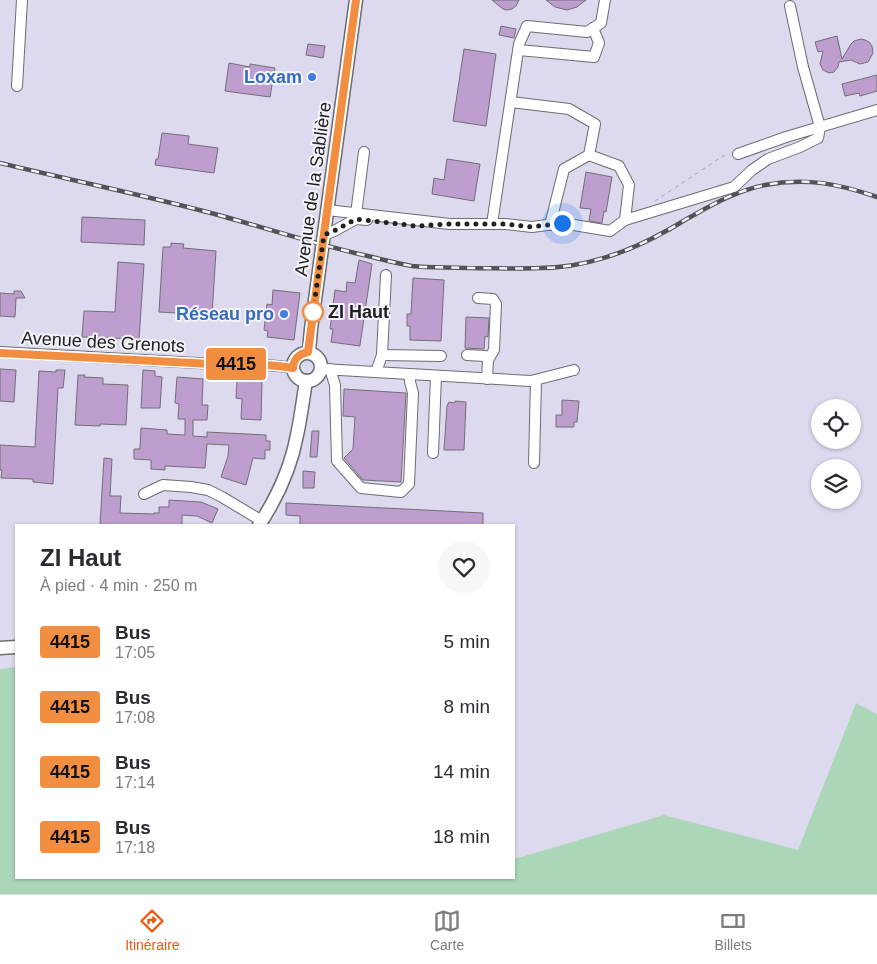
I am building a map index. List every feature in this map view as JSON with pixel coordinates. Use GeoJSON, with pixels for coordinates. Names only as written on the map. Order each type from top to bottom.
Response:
{"type":"FeatureCollection","features":[{"type":"Feature","properties":{"kind":"main road","name":"Avenue de la Sablière"},"geometry":{"type":"LineString","coordinates":[[308,352],[356,0]]}},
{"type":"Feature","properties":{"kind":"main road"},"geometry":{"type":"LineString","coordinates":[[308,352],[319,358],[326,369],[311,381],[298,378],[293,368],[298,356],[308,352]]}},
{"type":"Feature","properties":{"kind":"main road"},"geometry":{"type":"LineString","coordinates":[[260,523],[276,496],[289,466],[297,436],[306,381]]}},
{"type":"Feature","properties":{"kind":"main road"},"geometry":{"type":"LineString","coordinates":[[0,648],[15,647]]}},
{"type":"Feature","properties":{"kind":"street"},"geometry":{"type":"LineString","coordinates":[[17,86],[22,0]]}},
{"type":"Feature","properties":{"kind":"street"},"geometry":{"type":"LineString","coordinates":[[492,224],[519,44],[527,26],[587,32],[602,23],[605,0]]}},
{"type":"Feature","properties":{"kind":"street"},"geometry":{"type":"LineString","coordinates":[[324,235],[356,219],[416,226],[505,224],[532,227],[562,223],[610,231],[625,220],[734,187],[768,158],[800,147],[818,138],[820,127],[803,66],[790,6]]}},
{"type":"Feature","properties":{"kind":"street"},"geometry":{"type":"LineString","coordinates":[[519,50],[594,57],[599,44],[593,28]]}},
{"type":"Feature","properties":{"kind":"street"},"geometry":{"type":"LineString","coordinates":[[511,102],[569,109],[594,124],[589,155]]}},
{"type":"Feature","properties":{"kind":"street"},"geometry":{"type":"LineString","coordinates":[[738,154],[786,137],[877,110]]}},
{"type":"Feature","properties":{"kind":"street"},"geometry":{"type":"LineString","coordinates":[[356,214],[364,152]]}},
{"type":"Feature","properties":{"kind":"street"},"geometry":{"type":"LineString","coordinates":[[550,225],[564,169],[589,155],[620,166],[629,185],[625,220]]}},
{"type":"Feature","properties":{"kind":"street"},"geometry":{"type":"LineString","coordinates":[[327,210],[450,224]]}},
{"type":"Feature","properties":{"kind":"street"},"geometry":{"type":"LineString","coordinates":[[376,372],[382,354],[386,275]]}},
{"type":"Feature","properties":{"kind":"street"},"geometry":{"type":"LineString","coordinates":[[478,298],[493,299],[496,304],[494,350],[488,360],[487,379]]}},
{"type":"Feature","properties":{"kind":"street","name":"Avenue des Grenots"},"geometry":{"type":"LineString","coordinates":[[0,352],[293,368]]}},
{"type":"Feature","properties":{"kind":"street"},"geometry":{"type":"LineString","coordinates":[[382,354],[441,356]]}},
{"type":"Feature","properties":{"kind":"street"},"geometry":{"type":"LineString","coordinates":[[467,355],[485,356],[488,360]]}},
{"type":"Feature","properties":{"kind":"street"},"geometry":{"type":"LineString","coordinates":[[326,369],[536,381],[574,370]]}},
{"type":"Feature","properties":{"kind":"street"},"geometry":{"type":"LineString","coordinates":[[326,369],[335,385],[337,461],[361,488],[401,492],[409,484],[413,393],[410,374]]}},
{"type":"Feature","properties":{"kind":"street"},"geometry":{"type":"LineString","coordinates":[[433,453],[436,376]]}},
{"type":"Feature","properties":{"kind":"street"},"geometry":{"type":"LineString","coordinates":[[534,463],[536,381]]}},
{"type":"Feature","properties":{"kind":"street"},"geometry":{"type":"LineString","coordinates":[[144,494],[163,485],[208,490],[222,497],[260,523]]}},
{"type":"Feature","properties":{"kind":"path"},"geometry":{"type":"LineString","coordinates":[[650,204],[723,156],[738,154]]}},
{"type":"Feature","properties":{"kind":"shaded area"},"geometry":{"type":"Polygon","coordinates":[[[0,0],[877,0],[877,714],[856,703],[798,851],[664,815],[515,859],[515,524],[15,524],[15,667],[0,669],[0,0]]]}},
{"type":"Feature","properties":{"kind":"green space"},"geometry":{"type":"Polygon","coordinates":[[[15,667],[15,879],[515,879],[515,859],[664,815],[798,850],[856,703],[877,714],[877,894],[0,894],[0,669],[15,667]]]}},
{"type":"Feature","properties":{"kind":"building"},"geometry":{"type":"Polygon","coordinates":[[[492,0],[519,0],[516,6],[507,10],[492,0]]]}},
{"type":"Feature","properties":{"kind":"building"},"geometry":{"type":"Polygon","coordinates":[[[546,0],[586,0],[577,7],[567,10],[555,7],[546,0]]]}},
{"type":"Feature","properties":{"kind":"building"},"geometry":{"type":"Polygon","coordinates":[[[501,26],[516,29],[514,38],[499,35],[501,26]]]}},
{"type":"Feature","properties":{"kind":"building"},"geometry":{"type":"Polygon","coordinates":[[[837,36],[842,59],[854,41],[861,39],[869,42],[873,53],[868,62],[860,64],[851,60],[839,62],[834,72],[829,73],[823,70],[820,64],[823,51],[818,52],[815,42],[837,36]]]}},
{"type":"Feature","properties":{"kind":"building"},"geometry":{"type":"Polygon","coordinates":[[[308,44],[325,46],[323,58],[306,55],[308,44]]]}},
{"type":"Feature","properties":{"kind":"building"},"geometry":{"type":"Polygon","coordinates":[[[464,49],[496,54],[486,126],[453,121],[464,49]]]}},
{"type":"Feature","properties":{"kind":"building"},"geometry":{"type":"Polygon","coordinates":[[[229,63],[250,67],[250,64],[275,68],[270,97],[225,91],[229,63]]]}},
{"type":"Feature","properties":{"kind":"building"},"geometry":{"type":"Polygon","coordinates":[[[877,75],[877,91],[860,96],[859,93],[845,96],[842,84],[877,75]]]}},
{"type":"Feature","properties":{"kind":"building"},"geometry":{"type":"Polygon","coordinates":[[[162,133],[189,136],[188,144],[218,148],[214,173],[155,165],[156,159],[158,159],[162,133]]]}},
{"type":"Feature","properties":{"kind":"building"},"geometry":{"type":"Polygon","coordinates":[[[447,159],[480,164],[474,201],[432,194],[434,178],[444,180],[447,159]]]}},
{"type":"Feature","properties":{"kind":"building"},"geometry":{"type":"Polygon","coordinates":[[[586,172],[612,177],[606,212],[604,211],[602,223],[589,221],[591,209],[580,208],[586,172]]]}},
{"type":"Feature","properties":{"kind":"building"},"geometry":{"type":"Polygon","coordinates":[[[82,217],[145,220],[144,245],[81,242],[82,217]]]}},
{"type":"Feature","properties":{"kind":"building"},"geometry":{"type":"Polygon","coordinates":[[[171,243],[184,244],[183,248],[216,251],[212,315],[159,312],[163,247],[171,247],[171,243]]]}},
{"type":"Feature","properties":{"kind":"building"},"geometry":{"type":"Polygon","coordinates":[[[359,260],[372,264],[360,346],[331,342],[333,329],[330,329],[335,290],[346,292],[347,282],[355,283],[359,260]]]}},
{"type":"Feature","properties":{"kind":"building"},"geometry":{"type":"Polygon","coordinates":[[[118,262],[144,264],[139,339],[82,337],[84,311],[115,312],[118,262]]]}},
{"type":"Feature","properties":{"kind":"building"},"geometry":{"type":"Polygon","coordinates":[[[413,278],[444,280],[441,341],[410,340],[410,326],[407,326],[407,314],[411,314],[413,278]]]}},
{"type":"Feature","properties":{"kind":"building"},"geometry":{"type":"Polygon","coordinates":[[[273,290],[300,293],[294,340],[267,337],[268,331],[264,330],[267,304],[272,305],[273,290]]]}},
{"type":"Feature","properties":{"kind":"building"},"geometry":{"type":"Polygon","coordinates":[[[14,291],[21,291],[25,298],[16,298],[15,317],[0,316],[0,293],[14,294],[14,291]]]}},
{"type":"Feature","properties":{"kind":"building"},"geometry":{"type":"Polygon","coordinates":[[[466,317],[489,318],[488,337],[485,336],[484,349],[465,348],[466,317]]]}},
{"type":"Feature","properties":{"kind":"building"},"geometry":{"type":"Polygon","coordinates":[[[0,369],[16,370],[14,402],[0,401],[0,369]]]}},
{"type":"Feature","properties":{"kind":"building"},"geometry":{"type":"Polygon","coordinates":[[[56,370],[65,370],[63,388],[58,388],[53,484],[33,482],[33,479],[1,478],[0,445],[35,447],[39,371],[56,372],[56,370]]]}},
{"type":"Feature","properties":{"kind":"building"},"geometry":{"type":"Polygon","coordinates":[[[143,370],[155,371],[155,376],[162,377],[160,408],[141,408],[143,370]]]}},
{"type":"Feature","properties":{"kind":"building"},"geometry":{"type":"Polygon","coordinates":[[[78,375],[103,378],[103,384],[128,385],[126,425],[75,425],[78,375]]]}},
{"type":"Feature","properties":{"kind":"building"},"geometry":{"type":"Polygon","coordinates":[[[177,377],[203,379],[202,405],[208,405],[207,420],[193,420],[193,436],[207,437],[207,432],[266,435],[266,441],[270,441],[270,450],[265,450],[265,459],[253,458],[246,485],[221,477],[228,456],[229,445],[207,444],[205,468],[165,466],[165,470],[151,469],[151,460],[134,459],[134,449],[140,449],[141,428],[167,430],[167,434],[185,435],[185,419],[178,419],[179,404],[175,403],[177,377]]]}},
{"type":"Feature","properties":{"kind":"building"},"geometry":{"type":"Polygon","coordinates":[[[237,380],[262,381],[261,420],[241,419],[242,399],[236,398],[237,380]]]}},
{"type":"Feature","properties":{"kind":"building"},"geometry":{"type":"Polygon","coordinates":[[[344,389],[406,393],[401,482],[363,480],[344,458],[353,449],[355,417],[343,416],[344,389]]]}},
{"type":"Feature","properties":{"kind":"building"},"geometry":{"type":"Polygon","coordinates":[[[562,400],[579,401],[577,422],[574,422],[574,427],[556,427],[556,415],[562,415],[562,400]]]}},
{"type":"Feature","properties":{"kind":"building"},"geometry":{"type":"Polygon","coordinates":[[[455,401],[466,402],[464,450],[444,450],[447,406],[449,402],[455,403],[455,401]]]}},
{"type":"Feature","properties":{"kind":"building"},"geometry":{"type":"Polygon","coordinates":[[[312,431],[319,431],[317,457],[310,457],[312,431]]]}},
{"type":"Feature","properties":{"kind":"building"},"geometry":{"type":"Polygon","coordinates":[[[104,458],[112,459],[110,496],[121,496],[120,513],[159,513],[159,507],[169,507],[169,500],[201,502],[218,509],[212,523],[197,516],[182,515],[182,524],[100,524],[104,458]]]}},
{"type":"Feature","properties":{"kind":"building"},"geometry":{"type":"Polygon","coordinates":[[[303,471],[315,472],[314,488],[303,488],[303,471]]]}},
{"type":"Feature","properties":{"kind":"building"},"geometry":{"type":"Polygon","coordinates":[[[286,503],[483,513],[483,524],[300,524],[300,516],[286,515],[286,503]]]}},
{"type":"Feature","properties":{"kind":"railway"},"geometry":{"type":"LineString","coordinates":[[0,163],[195,209],[359,254],[405,265],[426,267],[531,268],[557,267],[589,262],[637,246],[720,201],[737,193],[765,185],[794,182],[822,183],[836,185],[877,197]]}},
{"type":"Feature","properties":{"kind":"bus line","name":"4415"},"geometry":{"type":"LineString","coordinates":[[0,353],[293,368],[293,364],[298,356],[308,352],[356,0]]}},
{"type":"Feature","properties":{"kind":"place","name":"Loxam"},"geometry":{"type":"Point","coordinates":[312,77]}},
{"type":"Feature","properties":{"kind":"place","name":"ZI Haut"},"geometry":{"type":"Point","coordinates":[313,312]}},
{"type":"Feature","properties":{"kind":"place","name":"Réseau pro"},"geometry":{"type":"Point","coordinates":[284,314]}},
{"type":"Feature","properties":{"kind":"route"},"geometry":{"type":"LineString","coordinates":[[313,312],[324,235],[356,219],[416,226],[505,224],[532,227],[562,223]]}}]}
